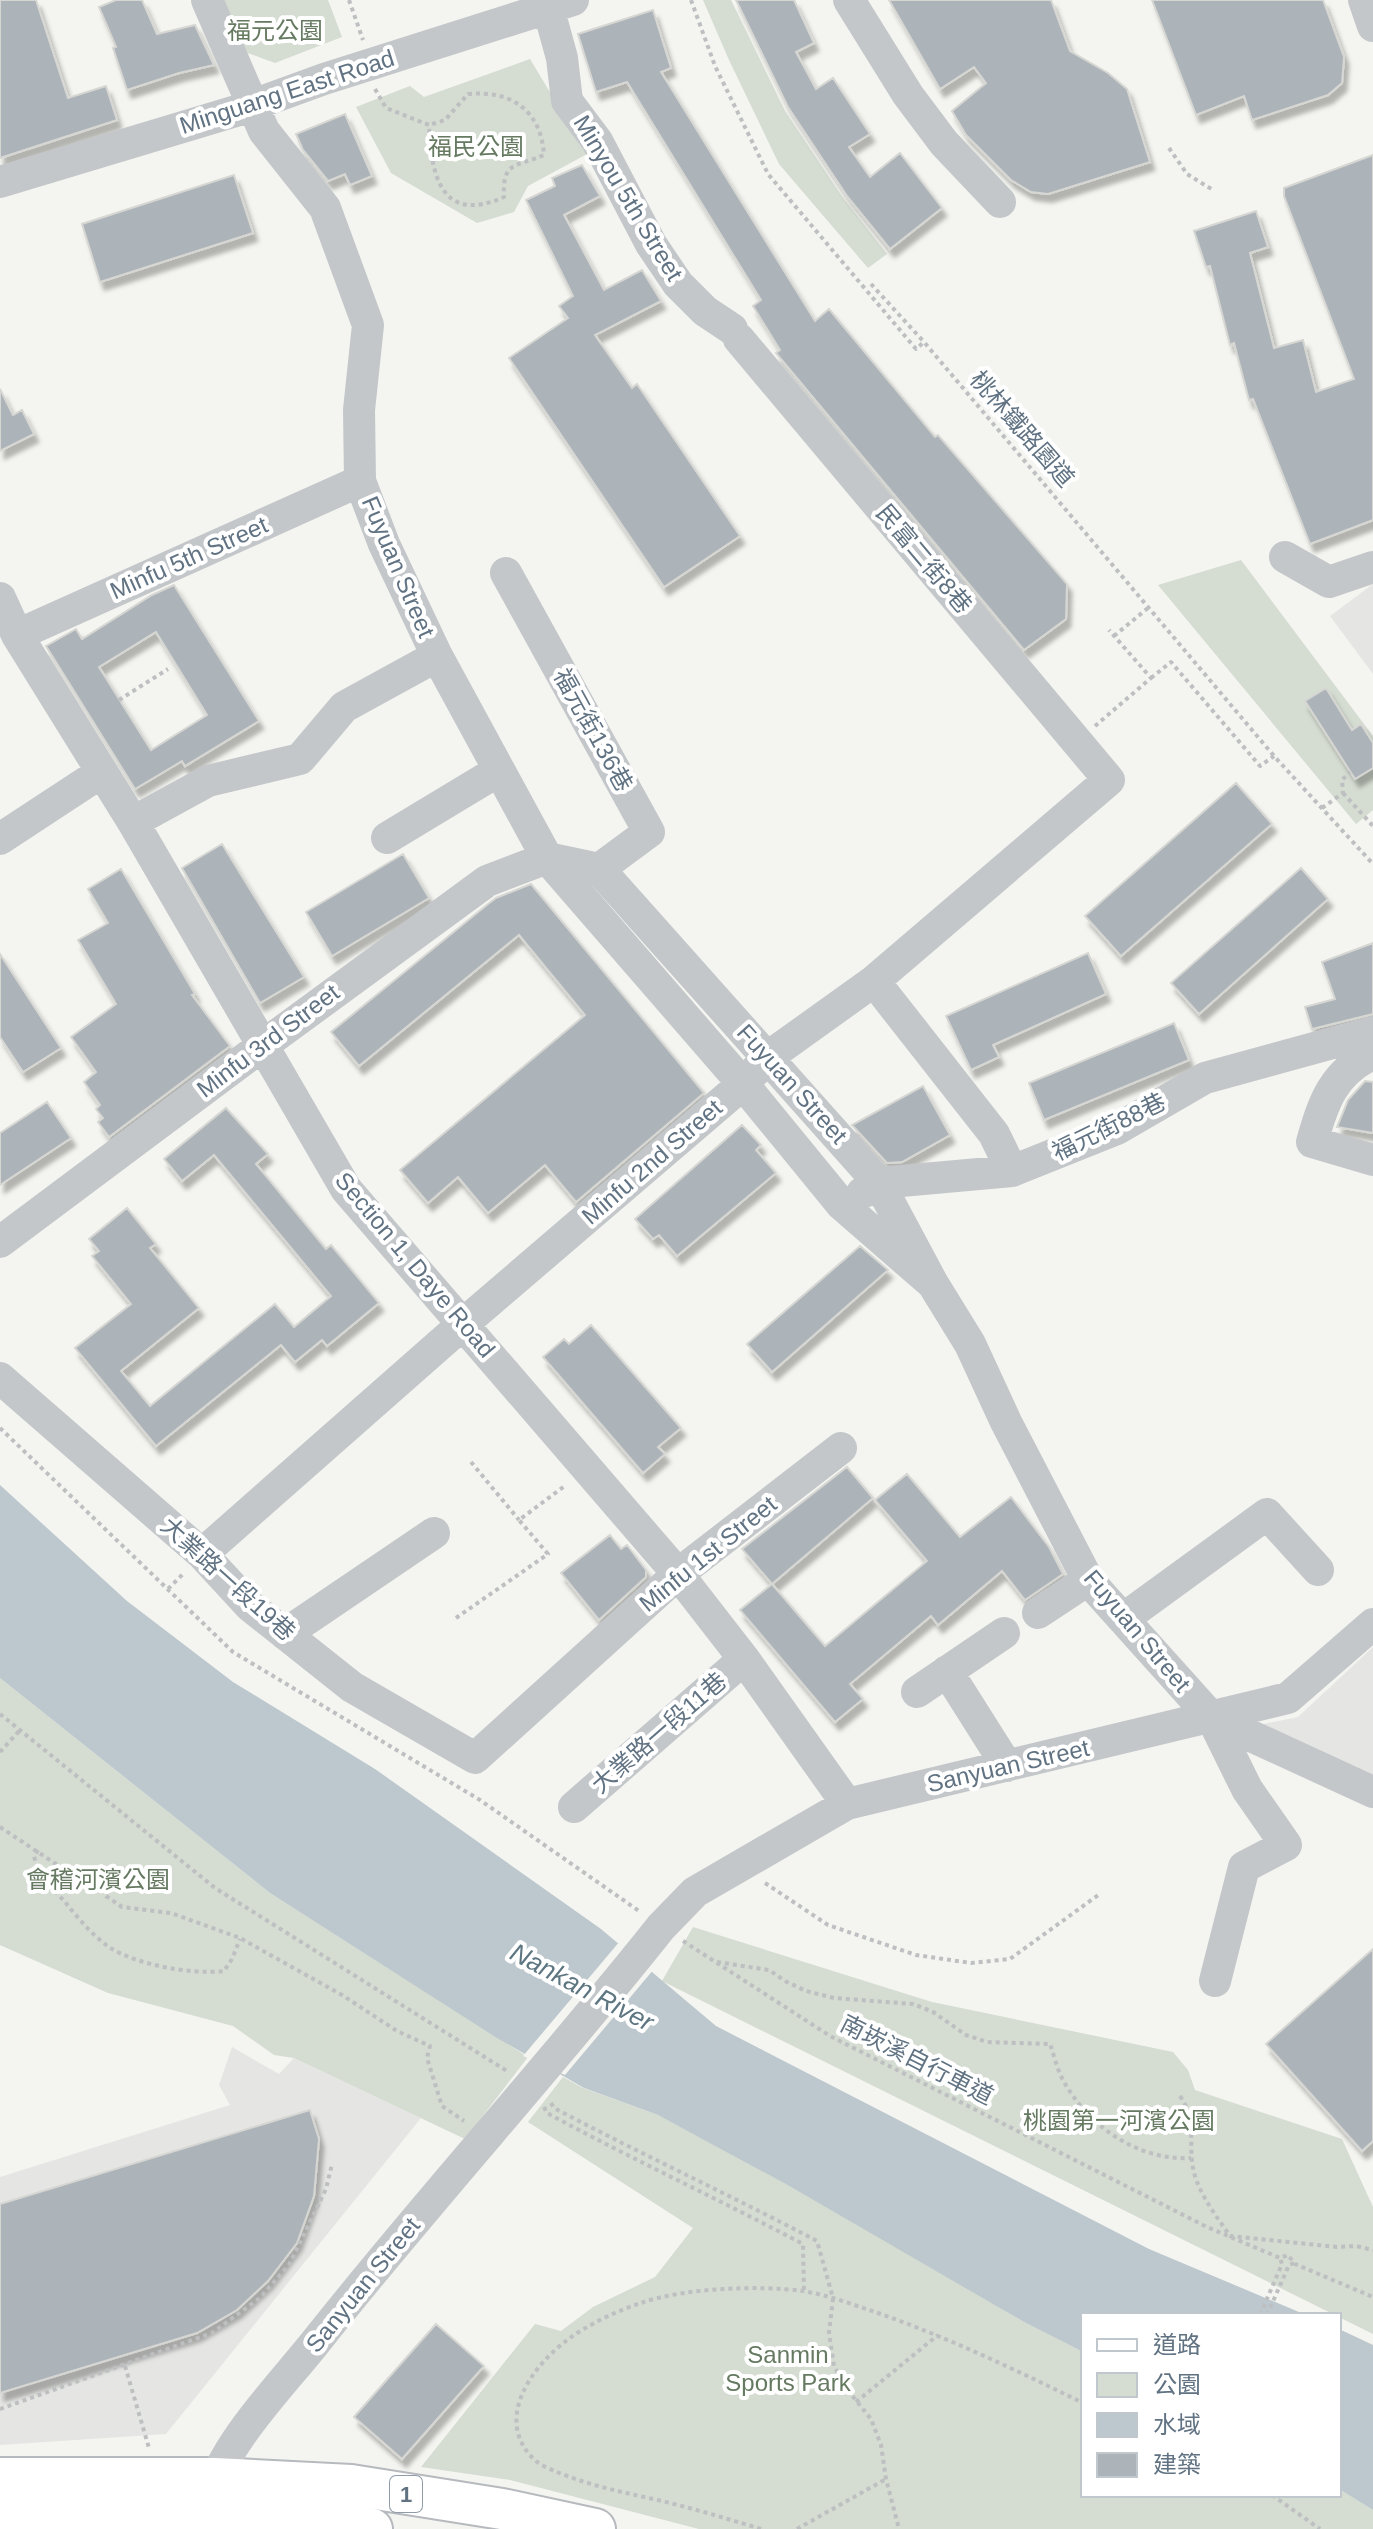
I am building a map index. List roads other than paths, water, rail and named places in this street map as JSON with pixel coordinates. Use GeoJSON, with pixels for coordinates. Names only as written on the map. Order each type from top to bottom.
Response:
{"type":"FeatureCollection","features":[{"type":"Feature","properties":{"kind":"main road","name":"1"},"geometry":{"type":"LineString","coordinates":[[0,2478],[372,2529]]}},
{"type":"Feature","properties":{"kind":"main road","name":"1"},"geometry":{"type":"LineString","coordinates":[[0,2514],[208,2506],[351,2485],[502,2509],[595,2529]]}},
{"type":"Feature","properties":{"kind":"street","name":"Fuyuan Street"},"geometry":{"type":"LineString","coordinates":[[207,0],[264,131],[325,208],[368,325],[359,410],[360,481],[384,544],[437,656],[547,858],[743,1084],[842,1205],[933,1284]]}},
{"type":"Feature","properties":{"kind":"street"},"geometry":{"type":"LineString","coordinates":[[849,0],[908,95],[944,143],[1000,202]]}},
{"type":"Feature","properties":{"kind":"street"},"geometry":{"type":"LineString","coordinates":[[1364,0],[1373,26]]}},
{"type":"Feature","properties":{"kind":"street","name":"Minguang East Road"},"geometry":{"type":"LineString","coordinates":[[0,182],[254,105],[556,3]]}},
{"type":"Feature","properties":{"kind":"street","name":"Minyou 5th Street"},"geometry":{"type":"LineString","coordinates":[[556,3],[567,101],[597,141],[651,244],[678,284],[705,311],[736,334]]}},
{"type":"Feature","properties":{"kind":"street","name":"民富二街8巷"},"geometry":{"type":"LineString","coordinates":[[736,334],[1109,780]]}},
{"type":"Feature","properties":{"kind":"street","name":"Minfu 5th Street"},"geometry":{"type":"LineString","coordinates":[[17,635],[360,481]]}},
{"type":"Feature","properties":{"kind":"street"},"geometry":{"type":"LineString","coordinates":[[1285,557],[1329,582],[1373,567]]}},
{"type":"Feature","properties":{"kind":"street","name":"福元街136巷"},"geometry":{"type":"LineString","coordinates":[[506,573],[649,832],[599,869]]}},
{"type":"Feature","properties":{"kind":"street","name":"Section 1, Daye Road"},"geometry":{"type":"LineString","coordinates":[[0,598],[17,635],[133,822],[346,1189],[678,1574],[744,1659],[847,1804]]}},
{"type":"Feature","properties":{"kind":"street"},"geometry":{"type":"LineString","coordinates":[[133,822],[208,781],[300,759],[344,707],[437,656]]}},
{"type":"Feature","properties":{"kind":"street"},"geometry":{"type":"LineString","coordinates":[[387,838],[498,771]]}},
{"type":"Feature","properties":{"kind":"street"},"geometry":{"type":"LineString","coordinates":[[0,839],[102,772]]}},
{"type":"Feature","properties":{"kind":"street","name":"Minfu 2nd Street"},"geometry":{"type":"LineString","coordinates":[[202,1554],[463,1324],[743,1084],[768,1057],[874,981],[1109,780]]}},
{"type":"Feature","properties":{"kind":"street"},"geometry":{"type":"LineString","coordinates":[[547,858],[599,869]]}},
{"type":"Feature","properties":{"kind":"street","name":"Minfu 3rd Street"},"geometry":{"type":"LineString","coordinates":[[0,1242],[487,881],[547,858]]}},
{"type":"Feature","properties":{"kind":"street","name":"Fuyuan Street"},"geometry":{"type":"LineString","coordinates":[[599,869],[879,1183],[933,1284],[970,1344],[1006,1422],[1088,1580],[1212,1718]]}},
{"type":"Feature","properties":{"kind":"street"},"geometry":{"type":"LineString","coordinates":[[874,981],[994,1134],[1012,1171]]}},
{"type":"Feature","properties":{"kind":"street","name":"福元街88巷"},"geometry":{"type":"LineString","coordinates":[[842,1205],[879,1183],[1012,1171],[1117,1129],[1205,1078],[1373,1032]]}},
{"type":"Feature","properties":{"kind":"street"},"geometry":{"type":"LineString","coordinates":[[1373,1054],[1352,1063],[1323,1104],[1312,1142],[1373,1160]]}},
{"type":"Feature","properties":{"kind":"street","name":"大業路一段19巷"},"geometry":{"type":"LineString","coordinates":[[0,1378],[202,1554],[250,1606],[352,1687],[475,1758],[579,1664]]}},
{"type":"Feature","properties":{"kind":"street","name":"Minfu 1st Street"},"geometry":{"type":"LineString","coordinates":[[579,1664],[678,1574],[841,1448]]}},
{"type":"Feature","properties":{"kind":"street"},"geometry":{"type":"LineString","coordinates":[[1123,1619],[1267,1514],[1318,1570]]}},
{"type":"Feature","properties":{"kind":"street"},"geometry":{"type":"LineString","coordinates":[[285,1634],[434,1533]]}},
{"type":"Feature","properties":{"kind":"street"},"geometry":{"type":"LineString","coordinates":[[1038,1613],[1088,1580]]}},
{"type":"Feature","properties":{"kind":"street","name":"Sanyuan Street"},"geometry":{"type":"LineString","coordinates":[[208,2506],[243,2434],[352,2296],[536,2077],[664,1936],[695,1892],[847,1804],[1288,1698],[1373,1624]]}},
{"type":"Feature","properties":{"kind":"street"},"geometry":{"type":"LineString","coordinates":[[917,1692],[1004,1633]]}},
{"type":"Feature","properties":{"kind":"street","name":"大業路一段11巷"},"geometry":{"type":"LineString","coordinates":[[574,1807],[744,1659]]}},
{"type":"Feature","properties":{"kind":"street"},"geometry":{"type":"LineString","coordinates":[[947,1671],[1007,1766]]}},
{"type":"Feature","properties":{"kind":"street"},"geometry":{"type":"LineString","coordinates":[[1212,1718],[1373,1792]]}},
{"type":"Feature","properties":{"kind":"street"},"geometry":{"type":"LineString","coordinates":[[1212,1718],[1247,1789],[1286,1845],[1244,1867],[1215,1981]]}},
{"type":"Feature","properties":{"kind":"water","name":"Nankan River"},"geometry":{"type":"Polygon","coordinates":[[[0,1485],[127,1601],[233,1682],[375,1769],[601,1929],[716,2026],[1149,2249],[1301,2313],[1081,2313],[1081,2351],[1024,2322],[786,2184],[658,2115],[584,2088],[497,2038],[270,1893],[0,1678],[0,1485]]]}},
{"type":"Feature","properties":{"kind":"water"},"geometry":{"type":"Polygon","coordinates":[[[1341,2330],[1373,2345],[1373,2510],[1341,2490],[1341,2330]]]}},
{"type":"Feature","properties":{"kind":"park label","name":"福元公園"},"geometry":{"type":"Point","coordinates":[275,31]}},
{"type":"Feature","properties":{"kind":"park label","name":"福民公園"},"geometry":{"type":"Point","coordinates":[476,147]}},
{"type":"Feature","properties":{"kind":"park label","name":"會稽河濱公園"},"geometry":{"type":"Point","coordinates":[98,1880]}},
{"type":"Feature","properties":{"kind":"park label","name":"桃園第一河濱公園"},"geometry":{"type":"Point","coordinates":[1119,2121]}},
{"type":"Feature","properties":{"kind":"park label","name":"Sanmin Sports Park"},"geometry":{"type":"Point","coordinates":[788,2369]}}]}
